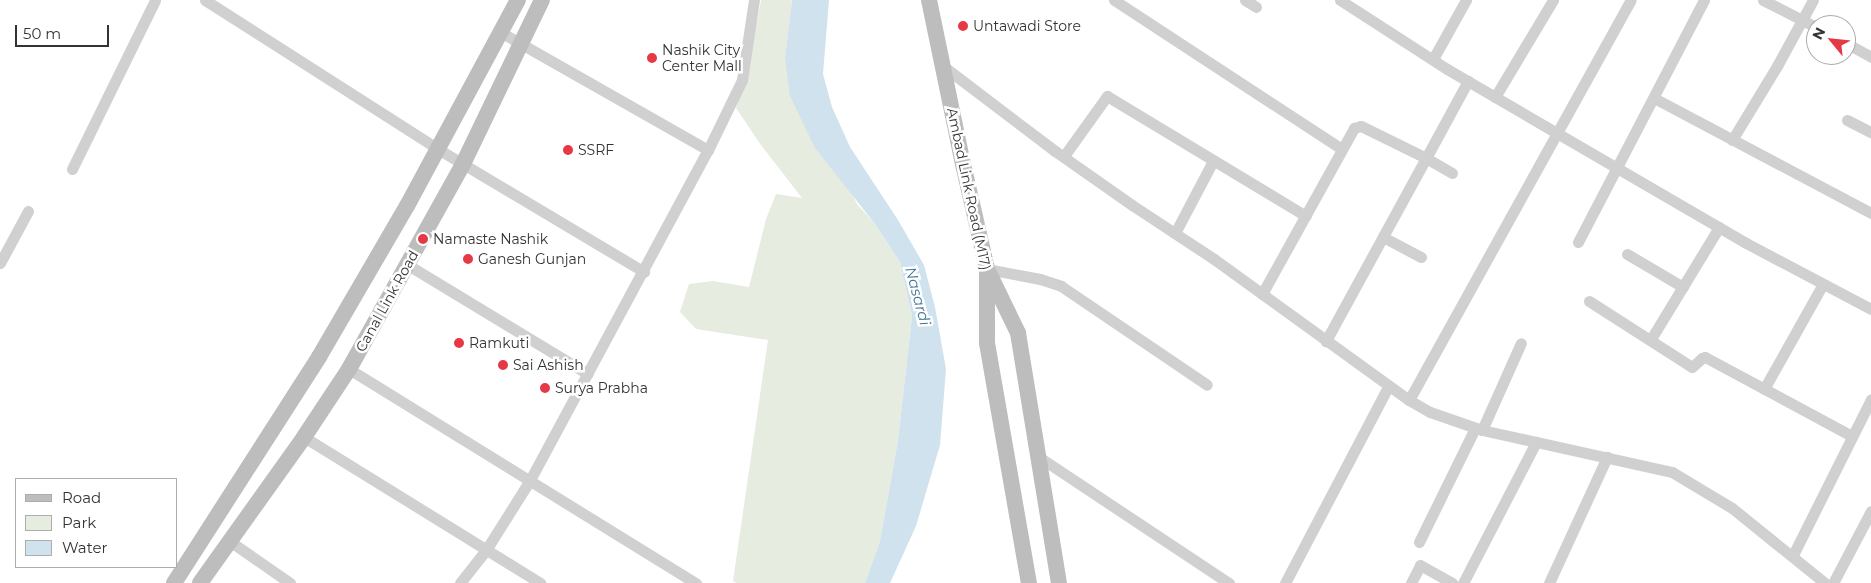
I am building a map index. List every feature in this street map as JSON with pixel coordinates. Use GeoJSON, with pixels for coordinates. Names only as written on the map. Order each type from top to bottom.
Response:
{"type":"FeatureCollection","features":[{"type":"Feature","properties":{"kind":"main road"},"geometry":{"type":"LineString","coordinates":[[174,583],[318,357],[438,149],[502,33],[518,0]]}},
{"type":"Feature","properties":{"kind":"main road","name":"Canal Link Road"},"geometry":{"type":"LineString","coordinates":[[200,583],[304,438],[349,369],[463,164],[542,0]]}},
{"type":"Feature","properties":{"kind":"main road","name":"Ambad Link Road (M17)"},"geometry":{"type":"LineString","coordinates":[[928,1],[988,269],[987,342],[1029,583]]}},
{"type":"Feature","properties":{"kind":"main road"},"geometry":{"type":"LineString","coordinates":[[988,269],[1018,333],[1036,455],[1059,583]]}},
{"type":"Feature","properties":{"kind":"street"},"geometry":{"type":"LineString","coordinates":[[72,169],[155,0]]}},
{"type":"Feature","properties":{"kind":"street"},"geometry":{"type":"LineString","coordinates":[[205,0],[438,149],[644,272]]}},
{"type":"Feature","properties":{"kind":"street"},"geometry":{"type":"LineString","coordinates":[[460,583],[486,550],[530,480],[644,272],[708,150],[742,80],[754,0]]}},
{"type":"Feature","properties":{"kind":"street"},"geometry":{"type":"LineString","coordinates":[[1114,0],[1342,149]]}},
{"type":"Feature","properties":{"kind":"street"},"geometry":{"type":"LineString","coordinates":[[1245,0],[1256,8]]}},
{"type":"Feature","properties":{"kind":"street"},"geometry":{"type":"LineString","coordinates":[[1340,0],[1468,81],[1719,228],[1871,309]]}},
{"type":"Feature","properties":{"kind":"street"},"geometry":{"type":"LineString","coordinates":[[1433,59],[1466,0]]}},
{"type":"Feature","properties":{"kind":"street"},"geometry":{"type":"LineString","coordinates":[[1495,97],[1553,0]]}},
{"type":"Feature","properties":{"kind":"street"},"geometry":{"type":"LineString","coordinates":[[1408,400],[1631,0]]}},
{"type":"Feature","properties":{"kind":"street"},"geometry":{"type":"LineString","coordinates":[[1578,242],[1704,0]]}},
{"type":"Feature","properties":{"kind":"street"},"geometry":{"type":"LineString","coordinates":[[1763,0],[1806,21]]}},
{"type":"Feature","properties":{"kind":"street"},"geometry":{"type":"LineString","coordinates":[[1732,140],[1813,0]]}},
{"type":"Feature","properties":{"kind":"street"},"geometry":{"type":"LineString","coordinates":[[502,33],[708,150]]}},
{"type":"Feature","properties":{"kind":"street"},"geometry":{"type":"LineString","coordinates":[[1856,49],[1871,57]]}},
{"type":"Feature","properties":{"kind":"street"},"geometry":{"type":"LineString","coordinates":[[943,66],[1064,156],[1262,294],[1408,400],[1430,412],[1479,429],[1672,472],[1732,508],[1826,583]]}},
{"type":"Feature","properties":{"kind":"street"},"geometry":{"type":"LineString","coordinates":[[1326,341],[1468,81]]}},
{"type":"Feature","properties":{"kind":"street"},"geometry":{"type":"LineString","coordinates":[[1064,156],[1107,96],[1213,162],[1306,216]]}},
{"type":"Feature","properties":{"kind":"street"},"geometry":{"type":"LineString","coordinates":[[1654,98],[1871,213]]}},
{"type":"Feature","properties":{"kind":"street"},"geometry":{"type":"LineString","coordinates":[[1847,120],[1871,132]]}},
{"type":"Feature","properties":{"kind":"street"},"geometry":{"type":"LineString","coordinates":[[1262,294],[1354,128],[1361,126],[1452,173]]}},
{"type":"Feature","properties":{"kind":"street"},"geometry":{"type":"LineString","coordinates":[[1175,233],[1213,162]]}},
{"type":"Feature","properties":{"kind":"street"},"geometry":{"type":"LineString","coordinates":[[0,263],[28,211]]}},
{"type":"Feature","properties":{"kind":"street"},"geometry":{"type":"LineString","coordinates":[[1651,339],[1719,228]]}},
{"type":"Feature","properties":{"kind":"street"},"geometry":{"type":"LineString","coordinates":[[1383,237],[1420,257]]}},
{"type":"Feature","properties":{"kind":"street"},"geometry":{"type":"LineString","coordinates":[[1628,254],[1683,288]]}},
{"type":"Feature","properties":{"kind":"street"},"geometry":{"type":"LineString","coordinates":[[408,265],[588,374]]}},
{"type":"Feature","properties":{"kind":"street"},"geometry":{"type":"LineString","coordinates":[[988,269],[1040,279],[1061,286],[1207,385]]}},
{"type":"Feature","properties":{"kind":"street"},"geometry":{"type":"LineString","coordinates":[[1764,389],[1823,284]]}},
{"type":"Feature","properties":{"kind":"street"},"geometry":{"type":"LineString","coordinates":[[1589,300],[1692,367],[1702,358],[1706,357],[1852,436]]}},
{"type":"Feature","properties":{"kind":"street"},"geometry":{"type":"LineString","coordinates":[[1419,542],[1479,429],[1521,343]]}},
{"type":"Feature","properties":{"kind":"street"},"geometry":{"type":"LineString","coordinates":[[349,369],[696,583]]}},
{"type":"Feature","properties":{"kind":"street"},"geometry":{"type":"LineString","coordinates":[[1285,583],[1388,387]]}},
{"type":"Feature","properties":{"kind":"street"},"geometry":{"type":"LineString","coordinates":[[1793,555],[1871,399]]}},
{"type":"Feature","properties":{"kind":"street"},"geometry":{"type":"LineString","coordinates":[[304,438],[540,583]]}},
{"type":"Feature","properties":{"kind":"street"},"geometry":{"type":"LineString","coordinates":[[1463,583],[1536,442]]}},
{"type":"Feature","properties":{"kind":"street"},"geometry":{"type":"LineString","coordinates":[[1036,455],[1229,583]]}},
{"type":"Feature","properties":{"kind":"street"},"geometry":{"type":"LineString","coordinates":[[1549,583],[1607,457]]}},
{"type":"Feature","properties":{"kind":"street"},"geometry":{"type":"LineString","coordinates":[[1833,583],[1871,511]]}},
{"type":"Feature","properties":{"kind":"street"},"geometry":{"type":"LineString","coordinates":[[231,542],[290,583]]}},
{"type":"Feature","properties":{"kind":"street"},"geometry":{"type":"LineString","coordinates":[[1411,583],[1420,564],[1452,583]]}},
{"type":"Feature","properties":{"kind":"green space"},"geometry":{"type":"Polygon","coordinates":[[[761,0],[792,0],[785,57],[857,204],[875,224],[900,262],[912,316],[898,440],[880,541],[865,583],[737,583],[733,581],[768,340],[696,329],[680,312],[689,284],[713,281],[749,287],[766,219],[776,194],[802,198],[761,145],[736,108],[749,65],[761,0]]]}},
{"type":"Feature","properties":{"kind":"water","name":"Nasardi"},"geometry":{"type":"Polygon","coordinates":[[[792,0],[829,0],[823,74],[832,107],[850,147],[898,220],[924,265],[935,307],[946,369],[940,445],[916,526],[890,583],[865,583],[880,541],[898,440],[912,316],[900,262],[875,224],[815,148],[790,96],[785,57],[792,0]]]}},
{"type":"Feature","properties":{"kind":"place","name":"Untawadi Store"},"geometry":{"type":"Point","coordinates":[963,26]}},
{"type":"Feature","properties":{"kind":"place","name":"Nashik City Center Mall"},"geometry":{"type":"Point","coordinates":[652,58]}},
{"type":"Feature","properties":{"kind":"place","name":"SSRF"},"geometry":{"type":"Point","coordinates":[568,150]}},
{"type":"Feature","properties":{"kind":"place","name":"Namaste Nashik"},"geometry":{"type":"Point","coordinates":[423,239]}},
{"type":"Feature","properties":{"kind":"place","name":"Ganesh Gunjan"},"geometry":{"type":"Point","coordinates":[468,259]}},
{"type":"Feature","properties":{"kind":"place","name":"Ramkuti"},"geometry":{"type":"Point","coordinates":[459,343]}},
{"type":"Feature","properties":{"kind":"place","name":"Sai Ashish"},"geometry":{"type":"Point","coordinates":[503,365]}},
{"type":"Feature","properties":{"kind":"place","name":"Surya Prabha"},"geometry":{"type":"Point","coordinates":[545,388]}}]}
